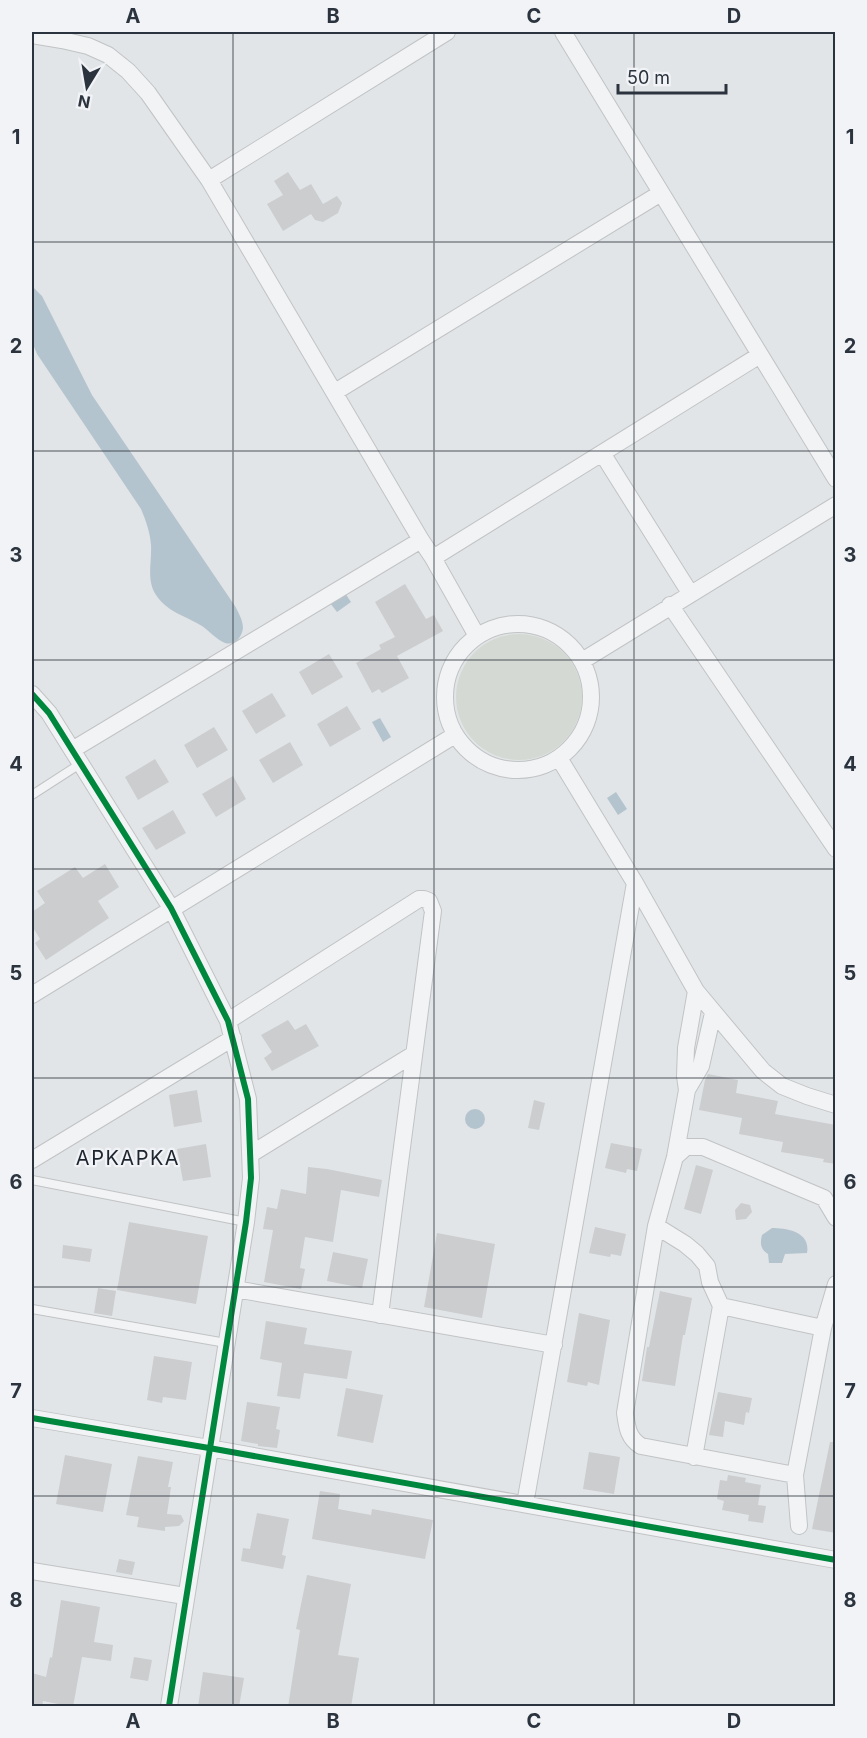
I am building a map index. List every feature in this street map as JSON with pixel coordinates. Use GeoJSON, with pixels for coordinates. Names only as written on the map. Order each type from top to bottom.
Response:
{"type":"FeatureCollection","features":[{"type":"Feature","properties":{"kind":"street"},"geometry":{"type":"LineString","coordinates":[[209,180],[447,32]]}},
{"type":"Feature","properties":{"kind":"street"},"geometry":{"type":"LineString","coordinates":[[563,32],[836,479]]}},
{"type":"Feature","properties":{"kind":"street"},"geometry":{"type":"LineString","coordinates":[[32,35],[88,46],[108,54],[148,93],[209,180],[421,540],[434,558],[477,636]]}},
{"type":"Feature","properties":{"kind":"street"},"geometry":{"type":"LineString","coordinates":[[335,392],[662,193]]}},
{"type":"Feature","properties":{"kind":"street"},"geometry":{"type":"LineString","coordinates":[[434,558],[760,355]]}},
{"type":"Feature","properties":{"kind":"street"},"geometry":{"type":"LineString","coordinates":[[602,453],[690,593]]}},
{"type":"Feature","properties":{"kind":"street"},"geometry":{"type":"LineString","coordinates":[[582,661],[836,505]]}},
{"type":"Feature","properties":{"kind":"street"},"geometry":{"type":"LineString","coordinates":[[76,757],[421,540]]}},
{"type":"Feature","properties":{"kind":"street"},"geometry":{"type":"LineString","coordinates":[[670,605],[836,849]]}},
{"type":"Feature","properties":{"kind":"street"},"geometry":{"type":"LineString","coordinates":[[513,624],[539,627],[562,638],[582,661],[590,680],[588,718],[577,741],[559,758],[548,764],[523,770],[497,767],[474,756],[455,735],[446,714],[444,701],[447,676],[459,654],[477,636],[495,628],[513,624]]}},
{"type":"Feature","properties":{"kind":"street"},"geometry":{"type":"LineString","coordinates":[[32,694],[49,713],[171,908],[228,1021],[248,1099],[251,1178],[246,1222],[169,1707]]}},
{"type":"Feature","properties":{"kind":"street"},"geometry":{"type":"LineString","coordinates":[[32,994],[455,735]]}},
{"type":"Feature","properties":{"kind":"street"},"geometry":{"type":"LineString","coordinates":[[559,758],[696,991],[763,1071],[782,1086],[836,1105]]}},
{"type":"Feature","properties":{"kind":"street"},"geometry":{"type":"LineString","coordinates":[[525,1504],[635,884]]}},
{"type":"Feature","properties":{"kind":"street"},"geometry":{"type":"LineString","coordinates":[[228,1021],[399,910],[419,899],[429,901],[433,911],[380,1315]]}},
{"type":"Feature","properties":{"kind":"street"},"geometry":{"type":"LineString","coordinates":[[696,991],[686,1048],[687,1090],[675,1157],[656,1226],[625,1413],[627,1430],[635,1443],[641,1446],[795,1475]]}},
{"type":"Feature","properties":{"kind":"street"},"geometry":{"type":"LineString","coordinates":[[687,1090],[701,1066],[713,1012]]}},
{"type":"Feature","properties":{"kind":"street"},"geometry":{"type":"LineString","coordinates":[[32,1160],[233,1038]]}},
{"type":"Feature","properties":{"kind":"street"},"geometry":{"type":"LineString","coordinates":[[251,1154],[414,1054]]}},
{"type":"Feature","properties":{"kind":"street"},"geometry":{"type":"LineString","coordinates":[[675,1157],[686,1147],[702,1147],[824,1198],[836,1218]]}},
{"type":"Feature","properties":{"kind":"street"},"geometry":{"type":"LineString","coordinates":[[656,1226],[685,1244],[707,1266],[710,1282],[721,1306],[694,1457]]}},
{"type":"Feature","properties":{"kind":"street"},"geometry":{"type":"LineString","coordinates":[[799,1526],[795,1475],[823,1328],[836,1284]]}},
{"type":"Feature","properties":{"kind":"street"},"geometry":{"type":"LineString","coordinates":[[235,1289],[554,1345]]}},
{"type":"Feature","properties":{"kind":"street"},"geometry":{"type":"LineString","coordinates":[[721,1306],[823,1328]]}},
{"type":"Feature","properties":{"kind":"street"},"geometry":{"type":"LineString","coordinates":[[32,1418],[836,1560]]}},
{"type":"Feature","properties":{"kind":"street"},"geometry":{"type":"LineString","coordinates":[[32,1571],[185,1596]]}},
{"type":"Feature","properties":{"kind":"lane"},"geometry":{"type":"LineString","coordinates":[[32,795],[76,757]]}},
{"type":"Feature","properties":{"kind":"lane"},"geometry":{"type":"LineString","coordinates":[[32,1180],[246,1222]]}},
{"type":"Feature","properties":{"kind":"lane"},"geometry":{"type":"LineString","coordinates":[[32,1309],[226,1343]]}},
{"type":"Feature","properties":{"kind":"shaded area"},"geometry":{"type":"Polygon","coordinates":[[[32,286],[42,296],[92,395],[235,606],[243,628],[240,637],[235,642],[229,644],[222,642],[202,626],[171,610],[156,595],[150,577],[150,536],[141,509],[37,354],[32,342],[32,286]]]}},
{"type":"Feature","properties":{"kind":"shaded area"},"geometry":{"type":"Polygon","coordinates":[[[345,593],[351,602],[337,612],[330,603],[345,593]]]}},
{"type":"Feature","properties":{"kind":"shaded area"},"geometry":{"type":"Polygon","coordinates":[[[519,634],[543,639],[564,652],[577,673],[582,697],[577,721],[564,742],[543,755],[519,760],[495,755],[474,742],[461,721],[456,697],[461,673],[474,652],[495,639],[519,634]]]}},
{"type":"Feature","properties":{"kind":"shaded area"},"geometry":{"type":"Polygon","coordinates":[[[380,718],[391,737],[383,742],[372,722],[380,718]]]}},
{"type":"Feature","properties":{"kind":"shaded area"},"geometry":{"type":"Polygon","coordinates":[[[616,792],[627,809],[618,815],[607,798],[616,792]]]}},
{"type":"Feature","properties":{"kind":"shaded area"},"geometry":{"type":"Polygon","coordinates":[[[475,1109],[482,1112],[485,1119],[482,1126],[475,1129],[468,1126],[465,1119],[468,1112],[475,1109]]]}},
{"type":"Feature","properties":{"kind":"shaded area"},"geometry":{"type":"Polygon","coordinates":[[[772,1228],[791,1230],[802,1236],[807,1246],[807,1253],[785,1254],[782,1263],[769,1263],[768,1254],[762,1248],[761,1241],[762,1235],[772,1228]]]}},
{"type":"Feature","properties":{"kind":"building"},"geometry":{"type":"Polygon","coordinates":[[[288,172],[300,190],[311,184],[323,204],[337,196],[342,203],[338,213],[323,222],[315,220],[311,214],[283,231],[267,204],[283,195],[274,181],[288,172]]]}},
{"type":"Feature","properties":{"kind":"building"},"geometry":{"type":"Polygon","coordinates":[[[405,584],[426,619],[434,615],[443,631],[397,656],[409,678],[382,693],[379,689],[372,693],[356,663],[381,649],[379,645],[395,637],[375,602],[405,584]]]}},
{"type":"Feature","properties":{"kind":"building"},"geometry":{"type":"Polygon","coordinates":[[[329,654],[343,677],[312,695],[299,672],[329,654]]]}},
{"type":"Feature","properties":{"kind":"building"},"geometry":{"type":"Polygon","coordinates":[[[272,693],[286,716],[256,734],[242,711],[272,693]]]}},
{"type":"Feature","properties":{"kind":"building"},"geometry":{"type":"Polygon","coordinates":[[[347,706],[361,729],[330,747],[317,724],[347,706]]]}},
{"type":"Feature","properties":{"kind":"building"},"geometry":{"type":"Polygon","coordinates":[[[214,727],[228,750],[197,768],[184,745],[214,727]]]}},
{"type":"Feature","properties":{"kind":"building"},"geometry":{"type":"Polygon","coordinates":[[[290,742],[303,765],[273,783],[259,760],[290,742]]]}},
{"type":"Feature","properties":{"kind":"building"},"geometry":{"type":"Polygon","coordinates":[[[155,759],[169,782],[138,800],[125,777],[155,759]]]}},
{"type":"Feature","properties":{"kind":"building"},"geometry":{"type":"Polygon","coordinates":[[[233,776],[246,799],[216,817],[202,794],[233,776]]]}},
{"type":"Feature","properties":{"kind":"building"},"geometry":{"type":"Polygon","coordinates":[[[173,810],[186,833],[156,850],[142,828],[173,810]]]}},
{"type":"Feature","properties":{"kind":"building"},"geometry":{"type":"Polygon","coordinates":[[[105,864],[119,887],[98,901],[109,918],[46,960],[35,943],[40,939],[32,926],[32,912],[45,903],[37,891],[75,867],[83,878],[105,864]]]}},
{"type":"Feature","properties":{"kind":"building"},"geometry":{"type":"Polygon","coordinates":[[[288,1020],[295,1030],[306,1024],[319,1046],[272,1071],[264,1058],[272,1052],[261,1035],[288,1020]]]}},
{"type":"Feature","properties":{"kind":"building"},"geometry":{"type":"Polygon","coordinates":[[[708,1074],[738,1080],[736,1093],[778,1101],[775,1114],[836,1125],[836,1164],[823,1162],[824,1159],[781,1152],[783,1142],[739,1134],[742,1118],[699,1110],[708,1074]]]}},
{"type":"Feature","properties":{"kind":"building"},"geometry":{"type":"Polygon","coordinates":[[[197,1090],[202,1122],[174,1127],[169,1095],[197,1090]]]}},
{"type":"Feature","properties":{"kind":"building"},"geometry":{"type":"Polygon","coordinates":[[[534,1100],[545,1103],[539,1130],[528,1128],[534,1100]]]}},
{"type":"Feature","properties":{"kind":"building"},"geometry":{"type":"Polygon","coordinates":[[[611,1143],[642,1149],[637,1171],[627,1169],[626,1173],[605,1168],[611,1143]]]}},
{"type":"Feature","properties":{"kind":"building"},"geometry":{"type":"Polygon","coordinates":[[[206,1144],[211,1177],[183,1181],[177,1149],[206,1144]]]}},
{"type":"Feature","properties":{"kind":"building"},"geometry":{"type":"Polygon","coordinates":[[[696,1165],[713,1170],[701,1214],[684,1209],[696,1165]]]}},
{"type":"Feature","properties":{"kind":"building"},"geometry":{"type":"Polygon","coordinates":[[[308,1167],[382,1180],[379,1197],[341,1190],[333,1242],[305,1237],[300,1268],[305,1269],[301,1289],[264,1282],[273,1230],[263,1229],[267,1207],[277,1209],[281,1189],[306,1194],[308,1167]]]}},
{"type":"Feature","properties":{"kind":"building"},"geometry":{"type":"Polygon","coordinates":[[[741,1203],[750,1205],[752,1212],[746,1219],[736,1220],[735,1210],[741,1203]]]}},
{"type":"Feature","properties":{"kind":"building"},"geometry":{"type":"Polygon","coordinates":[[[129,1222],[208,1236],[196,1304],[117,1290],[129,1222]]]}},
{"type":"Feature","properties":{"kind":"building"},"geometry":{"type":"Polygon","coordinates":[[[595,1227],[626,1234],[621,1256],[611,1254],[610,1257],[589,1253],[595,1227]]]}},
{"type":"Feature","properties":{"kind":"building"},"geometry":{"type":"Polygon","coordinates":[[[437,1233],[495,1244],[482,1318],[424,1307],[437,1233]]]}},
{"type":"Feature","properties":{"kind":"building"},"geometry":{"type":"Polygon","coordinates":[[[63,1245],[92,1249],[90,1262],[62,1258],[63,1245]]]}},
{"type":"Feature","properties":{"kind":"building"},"geometry":{"type":"Polygon","coordinates":[[[333,1252],[368,1259],[362,1288],[327,1281],[333,1252]]]}},
{"type":"Feature","properties":{"kind":"building"},"geometry":{"type":"Polygon","coordinates":[[[98,1288],[116,1291],[112,1316],[94,1313],[98,1288]]]}},
{"type":"Feature","properties":{"kind":"building"},"geometry":{"type":"Polygon","coordinates":[[[660,1291],[692,1298],[685,1335],[683,1335],[675,1386],[642,1381],[660,1291]]]}},
{"type":"Feature","properties":{"kind":"building"},"geometry":{"type":"Polygon","coordinates":[[[579,1313],[610,1320],[599,1385],[588,1382],[587,1386],[567,1382],[579,1313]]]}},
{"type":"Feature","properties":{"kind":"building"},"geometry":{"type":"Polygon","coordinates":[[[266,1321],[307,1328],[304,1344],[352,1351],[347,1379],[304,1373],[300,1399],[277,1396],[282,1363],[260,1359],[266,1321]]]}},
{"type":"Feature","properties":{"kind":"building"},"geometry":{"type":"Polygon","coordinates":[[[154,1356],[192,1362],[186,1400],[163,1397],[162,1403],[147,1400],[154,1356]]]}},
{"type":"Feature","properties":{"kind":"building"},"geometry":{"type":"Polygon","coordinates":[[[346,1388],[383,1395],[373,1443],[337,1436],[346,1388]]]}},
{"type":"Feature","properties":{"kind":"building"},"geometry":{"type":"Polygon","coordinates":[[[718,1392],[752,1398],[744,1425],[725,1421],[723,1437],[709,1435],[718,1392]]]}},
{"type":"Feature","properties":{"kind":"building"},"geometry":{"type":"Polygon","coordinates":[[[247,1402],[280,1407],[276,1429],[280,1430],[277,1448],[241,1441],[247,1402]]]}},
{"type":"Feature","properties":{"kind":"building"},"geometry":{"type":"Polygon","coordinates":[[[830,1442],[836,1442],[836,1533],[812,1529],[830,1442]]]}},
{"type":"Feature","properties":{"kind":"building"},"geometry":{"type":"Polygon","coordinates":[[[589,1452],[620,1457],[614,1494],[583,1489],[589,1452]]]}},
{"type":"Feature","properties":{"kind":"building"},"geometry":{"type":"Polygon","coordinates":[[[65,1455],[112,1464],[103,1512],[56,1504],[65,1455]]]}},
{"type":"Feature","properties":{"kind":"building"},"geometry":{"type":"Polygon","coordinates":[[[138,1456],[173,1462],[168,1487],[171,1487],[167,1514],[181,1515],[184,1521],[179,1526],[165,1527],[165,1531],[137,1527],[139,1517],[126,1515],[138,1456]]]}},
{"type":"Feature","properties":{"kind":"building"},"geometry":{"type":"Polygon","coordinates":[[[728,1475],[746,1478],[745,1482],[761,1485],[758,1505],[766,1506],[763,1523],[748,1521],[749,1515],[722,1510],[724,1501],[717,1499],[720,1480],[727,1481],[728,1475]]]}},
{"type":"Feature","properties":{"kind":"building"},"geometry":{"type":"Polygon","coordinates":[[[320,1491],[340,1494],[338,1509],[371,1515],[372,1509],[433,1520],[425,1559],[312,1539],[320,1491]]]}},
{"type":"Feature","properties":{"kind":"building"},"geometry":{"type":"Polygon","coordinates":[[[257,1513],[289,1519],[282,1555],[286,1556],[283,1569],[241,1561],[243,1548],[250,1549],[257,1513]]]}},
{"type":"Feature","properties":{"kind":"building"},"geometry":{"type":"Polygon","coordinates":[[[119,1559],[135,1562],[132,1575],[116,1572],[119,1559]]]}},
{"type":"Feature","properties":{"kind":"building"},"geometry":{"type":"Polygon","coordinates":[[[307,1575],[351,1584],[338,1655],[359,1658],[351,1707],[288,1707],[300,1630],[296,1629],[307,1575]]]}},
{"type":"Feature","properties":{"kind":"building"},"geometry":{"type":"Polygon","coordinates":[[[61,1600],[100,1607],[94,1642],[113,1645],[111,1661],[82,1657],[73,1707],[43,1701],[42,1707],[32,1707],[32,1673],[46,1677],[50,1657],[52,1658],[61,1600]]]}},
{"type":"Feature","properties":{"kind":"building"},"geometry":{"type":"Polygon","coordinates":[[[134,1657],[152,1660],[148,1681],[130,1678],[134,1657]]]}},
{"type":"Feature","properties":{"kind":"building"},"geometry":{"type":"Polygon","coordinates":[[[203,1672],[244,1678],[239,1707],[198,1707],[203,1672]]]}},
{"type":"Feature","properties":{"kind":"cycle path"},"geometry":{"type":"LineString","coordinates":[[32,694],[49,713],[171,908],[228,1021],[248,1099],[251,1178],[246,1222],[169,1706]]}},
{"type":"Feature","properties":{"kind":"cycle path"},"geometry":{"type":"LineString","coordinates":[[32,1418],[836,1560]]}},
{"type":"Feature","properties":{"kind":"district","name":"APKAPKA"},"geometry":{"type":"Point","coordinates":[128,1158]}}]}
